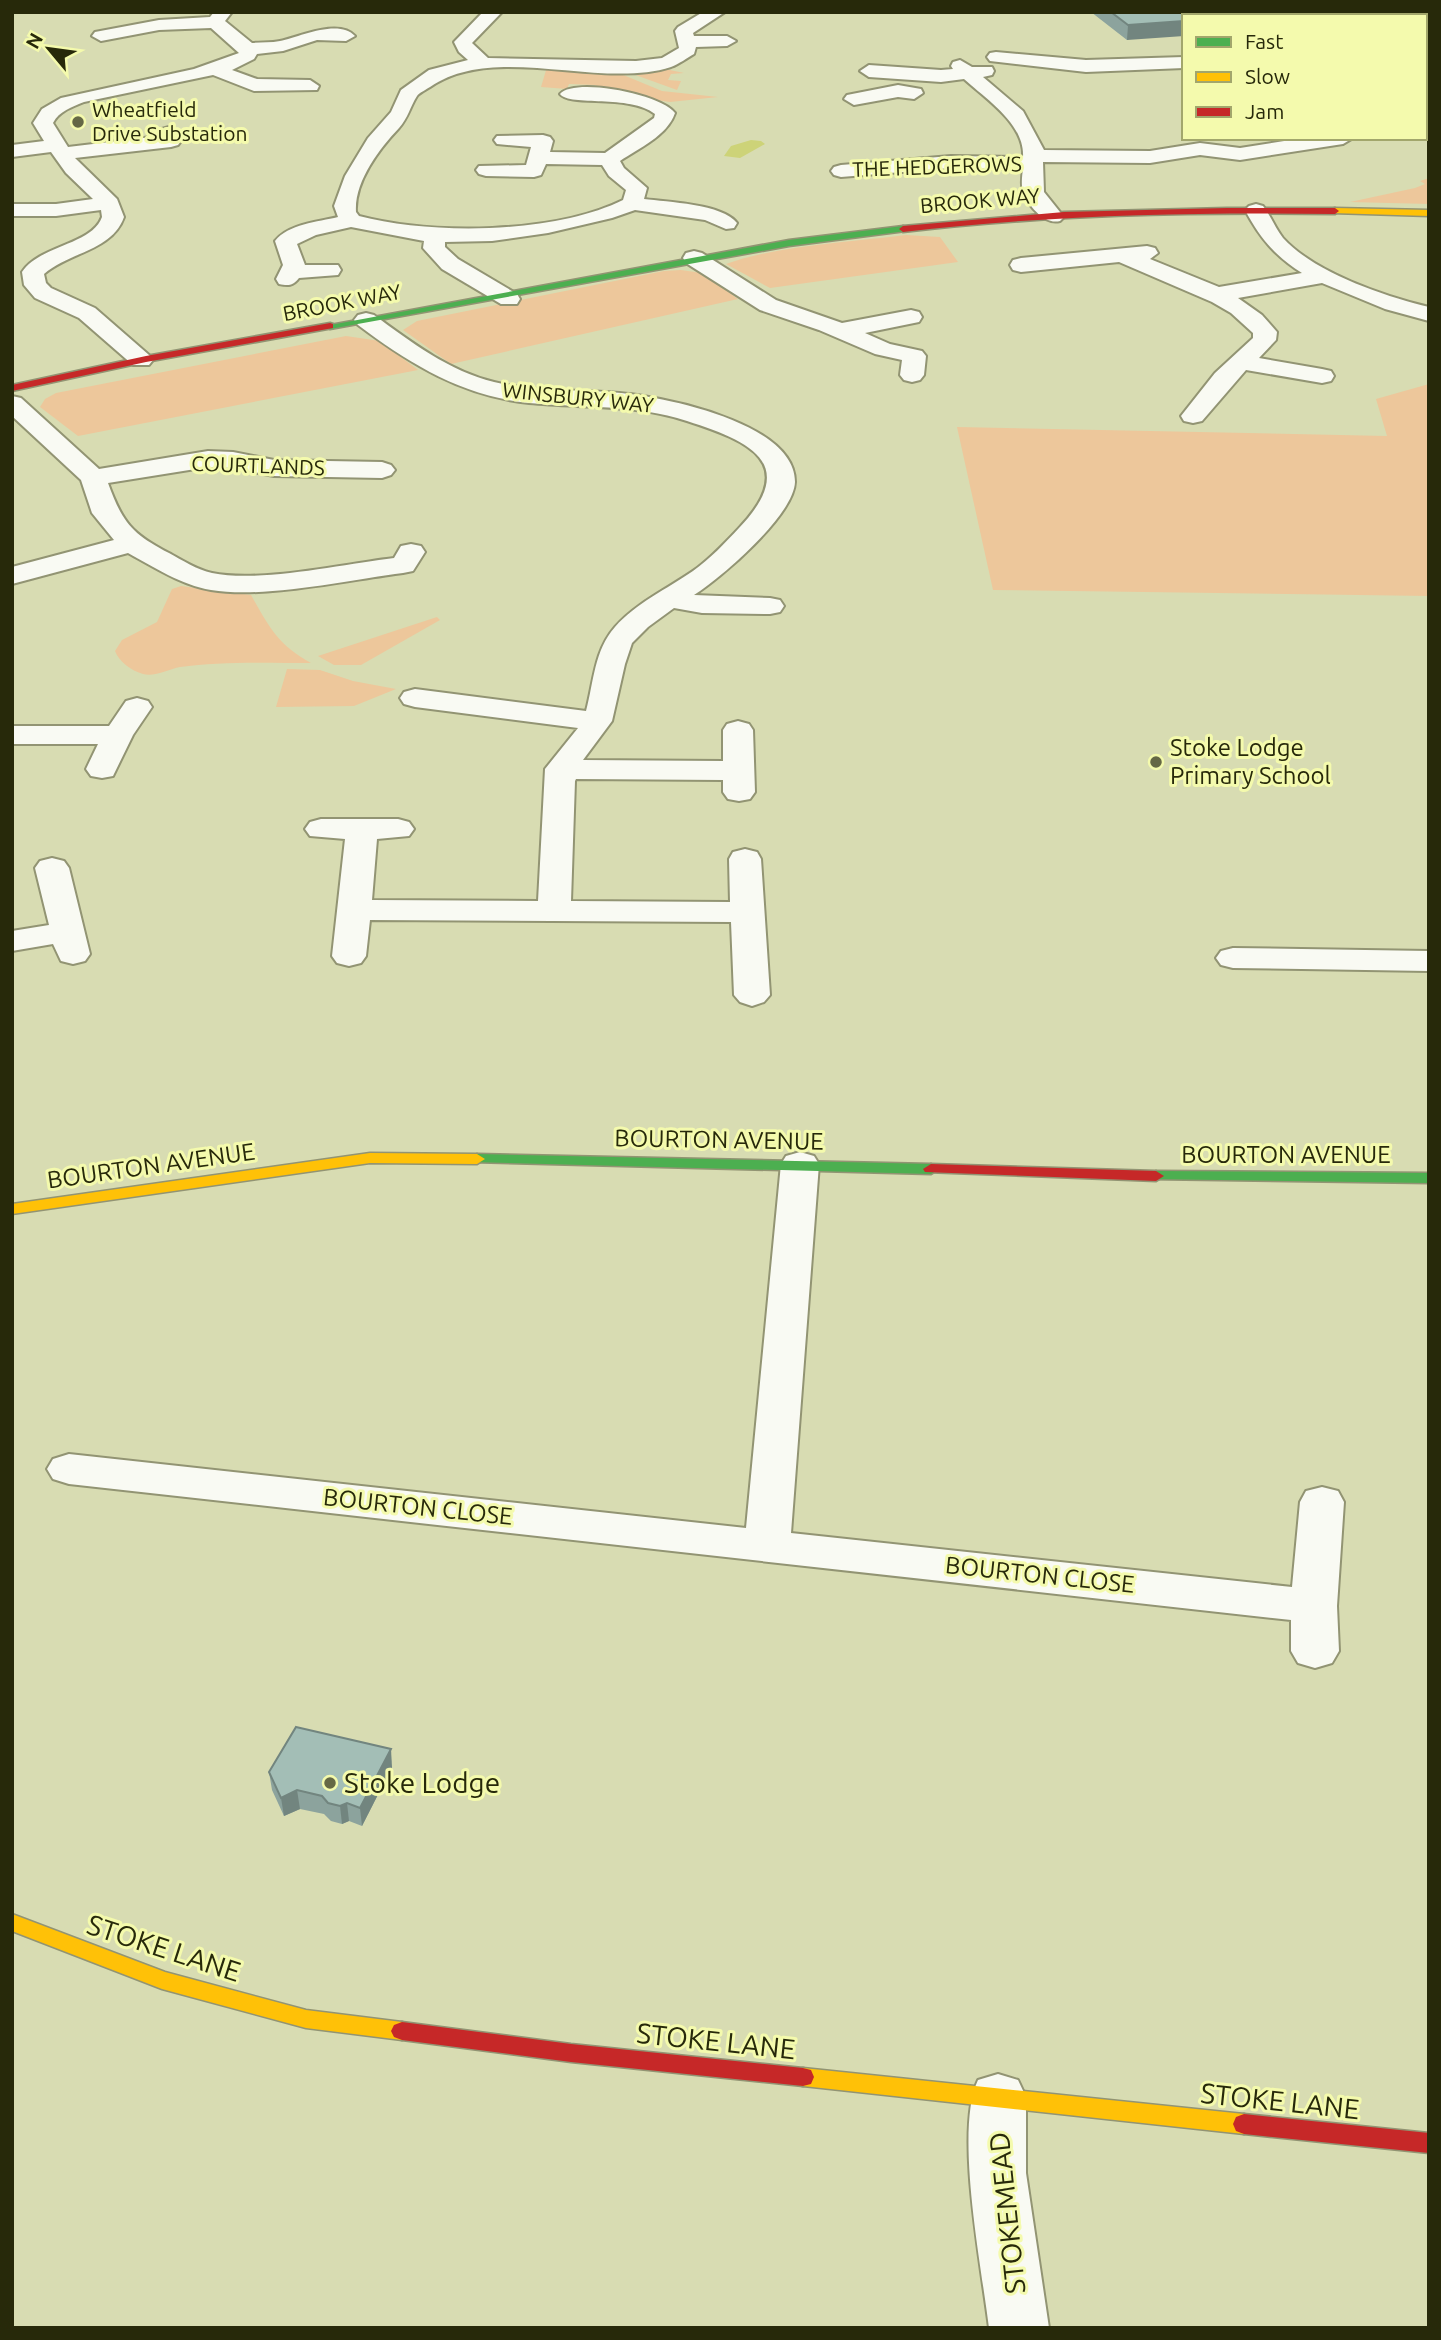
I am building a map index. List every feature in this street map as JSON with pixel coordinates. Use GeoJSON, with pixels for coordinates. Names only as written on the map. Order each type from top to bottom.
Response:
{"type":"FeatureCollection","features":[{"type":"Feature","properties":{"kind":"street"},"geometry":{"type":"LineString","coordinates":[[135,12],[159,25]]}},
{"type":"Feature","properties":{"kind":"street"},"geometry":{"type":"LineString","coordinates":[[484,64],[465,48],[463,42],[493,12]]}},
{"type":"Feature","properties":{"kind":"street"},"geometry":{"type":"LineString","coordinates":[[351,221],[344,211],[345,200],[367,155],[398,120],[406,106],[408,94],[416,85],[437,75],[484,64],[547,61],[640,67],[674,61],[688,50],[684,31],[716,12]]}},
{"type":"Feature","properties":{"kind":"street"},"geometry":{"type":"LineString","coordinates":[[101,36],[219,17],[247,48],[248,55],[243,61],[217,70],[78,97],[53,110],[43,122],[78,175],[110,203],[113,217],[100,235],[53,256],[33,272],[35,285],[43,293],[87,313],[147,363]]}},
{"type":"Feature","properties":{"kind":"street"},"geometry":{"type":"LineString","coordinates":[[247,48],[283,46],[316,35],[346,36]]}},
{"type":"Feature","properties":{"kind":"street"},"geometry":{"type":"LineString","coordinates":[[688,42],[727,41]]}},
{"type":"Feature","properties":{"kind":"street"},"geometry":{"type":"LineString","coordinates":[[996,57],[1086,66],[1182,62]]}},
{"type":"Feature","properties":{"kind":"street"},"geometry":{"type":"LineString","coordinates":[[854,99],[900,82],[963,70],[1012,69],[1034,78]]}},
{"type":"Feature","properties":{"kind":"street"},"geometry":{"type":"LineString","coordinates":[[217,70],[260,90],[310,86]]}},
{"type":"Feature","properties":{"kind":"street","name":"THE HEDGEROWS"},"geometry":{"type":"LineString","coordinates":[[963,70],[1005,103],[1016,116],[1034,146],[1034,193],[1053,216]]}},
{"type":"Feature","properties":{"kind":"street"},"geometry":{"type":"LineString","coordinates":[[869,71],[900,82],[922,94]]}},
{"type":"Feature","properties":{"kind":"street"},"geometry":{"type":"LineString","coordinates":[[141,83],[165,94]]}},
{"type":"Feature","properties":{"kind":"street"},"geometry":{"type":"LineString","coordinates":[[569,94],[617,96],[660,106],[682,102]]}},
{"type":"Feature","properties":{"kind":"street"},"geometry":{"type":"LineString","coordinates":[[538,159],[609,159],[665,119],[666,113],[660,106]]}},
{"type":"Feature","properties":{"kind":"street"},"geometry":{"type":"LineString","coordinates":[[12,150],[61,149],[173,139]]}},
{"type":"Feature","properties":{"kind":"street"},"geometry":{"type":"LineString","coordinates":[[486,170],[534,171],[543,141],[504,140]]}},
{"type":"Feature","properties":{"kind":"street"},"geometry":{"type":"LineString","coordinates":[[1034,160],[1150,157],[1200,149],[1240,154],[1330,140]]}},
{"type":"Feature","properties":{"kind":"street"},"geometry":{"type":"LineString","coordinates":[[609,159],[616,172],[637,188],[632,203]]}},
{"type":"Feature","properties":{"kind":"street","name":"THE HEDGEROWS"},"geometry":{"type":"LineString","coordinates":[[841,171],[951,162],[1034,160]]}},
{"type":"Feature","properties":{"kind":"street"},"geometry":{"type":"LineString","coordinates":[[12,210],[57,210],[110,203]]}},
{"type":"Feature","properties":{"kind":"street"},"geometry":{"type":"LineString","coordinates":[[330,270],[290,275],[295,266],[286,241],[309,230],[351,221],[382,229],[435,235],[512,232],[610,213],[632,203],[710,215],[726,223]]}},
{"type":"Feature","properties":{"kind":"street"},"geometry":{"type":"LineString","coordinates":[[1256,210],[1278,246],[1325,276],[1427,313]]}},
{"type":"Feature","properties":{"kind":"street","name":"BROOK WAY"},"geometry":{"type":"LineString","coordinates":[[12,388],[370,323],[694,258],[874,233],[1053,216],[1256,210],[1429,213]]}},
{"type":"Feature","properties":{"kind":"street"},"geometry":{"type":"LineString","coordinates":[[435,235],[434,248],[450,264],[504,296]]}},
{"type":"Feature","properties":{"kind":"street"},"geometry":{"type":"LineString","coordinates":[[1021,265],[1163,251]]}},
{"type":"Feature","properties":{"kind":"street"},"geometry":{"type":"LineString","coordinates":[[1123,256],[1214,295],[1260,324],[1265,332],[1264,340],[1193,416]]}},
{"type":"Feature","properties":{"kind":"street"},"geometry":{"type":"LineString","coordinates":[[694,258],[768,305],[842,330],[883,349],[920,361]]}},
{"type":"Feature","properties":{"kind":"street"},"geometry":{"type":"LineString","coordinates":[[1214,295],[1325,276]]}},
{"type":"Feature","properties":{"kind":"street"},"geometry":{"type":"LineString","coordinates":[[842,330],[911,317]]}},
{"type":"Feature","properties":{"kind":"street","name":"WINSBURY WAY"},"geometry":{"type":"LineString","coordinates":[[370,323],[440,372],[457,380],[522,396],[622,400],[665,407],[723,425],[763,446],[778,462],[782,481],[768,511],[720,563],[649,612],[624,634],[610,657],[597,721],[561,769]]}},
{"type":"Feature","properties":{"kind":"street"},"geometry":{"type":"LineString","coordinates":[[1241,362],[1322,376]]}},
{"type":"Feature","properties":{"kind":"street","name":"BROOK WAY"},"geometry":{"type":"LineString","coordinates":[[12,397],[147,363]]}},
{"type":"Feature","properties":{"kind":"street"},"geometry":{"type":"LineString","coordinates":[[12,403],[93,478],[105,513],[131,544],[191,576],[238,584],[412,563]]}},
{"type":"Feature","properties":{"kind":"street","name":"COURTLANDS"},"geometry":{"type":"LineString","coordinates":[[93,478],[208,459],[233,460],[274,468],[389,471]]}},
{"type":"Feature","properties":{"kind":"street"},"geometry":{"type":"LineString","coordinates":[[12,576],[131,544]]}},
{"type":"Feature","properties":{"kind":"street"},"geometry":{"type":"LineString","coordinates":[[671,599],[722,614],[770,606]]}},
{"type":"Feature","properties":{"kind":"street"},"geometry":{"type":"LineString","coordinates":[[415,698],[452,714],[597,721]]}},
{"type":"Feature","properties":{"kind":"street"},"geometry":{"type":"LineString","coordinates":[[102,769],[118,735],[136,707]]}},
{"type":"Feature","properties":{"kind":"street"},"geometry":{"type":"LineString","coordinates":[[554,911],[561,769],[739,781],[737,730]]}},
{"type":"Feature","properties":{"kind":"street"},"geometry":{"type":"LineString","coordinates":[[12,734],[118,735]]}},
{"type":"Feature","properties":{"kind":"street"},"geometry":{"type":"LineString","coordinates":[[321,829],[398,829]]}},
{"type":"Feature","properties":{"kind":"street"},"geometry":{"type":"LineString","coordinates":[[349,956],[362,829]]}},
{"type":"Feature","properties":{"kind":"street"},"geometry":{"type":"LineString","coordinates":[[746,859],[751,995]]}},
{"type":"Feature","properties":{"kind":"street"},"geometry":{"type":"LineString","coordinates":[[12,941],[70,943],[52,868]]}},
{"type":"Feature","properties":{"kind":"street"},"geometry":{"type":"LineString","coordinates":[[354,911],[748,912]]}},
{"type":"Feature","properties":{"kind":"street"},"geometry":{"type":"LineString","coordinates":[[1233,958],[1282,948],[1429,961]]}},
{"type":"Feature","properties":{"kind":"street","name":"BOURTON AVENUE"},"geometry":{"type":"LineString","coordinates":[[12,1209],[370,1158],[800,1164],[1172,1177],[1429,1178]]}},
{"type":"Feature","properties":{"kind":"street"},"geometry":{"type":"LineString","coordinates":[[766,1545],[800,1164]]}},
{"type":"Feature","properties":{"kind":"street","name":"BOURTON CLOSE"},"geometry":{"type":"LineString","coordinates":[[69,1469],[1314,1606]]}},
{"type":"Feature","properties":{"kind":"street"},"geometry":{"type":"LineString","coordinates":[[1315,1651],[1314,1606],[1322,1502]]}},
{"type":"Feature","properties":{"kind":"street","name":"STOKE LANE"},"geometry":{"type":"LineString","coordinates":[[12,1922],[162,1980],[306,2019],[584,2054],[1429,2143]]}},
{"type":"Feature","properties":{"kind":"street","name":"STOKEMEAD"},"geometry":{"type":"LineString","coordinates":[[998,2097],[998,2173],[1019,2328]]}},
{"type":"Feature","properties":{"kind":"shaded area"},"geometry":{"type":"Polygon","coordinates":[[[547,67],[621,74],[662,91],[718,97],[670,102],[593,91],[596,85],[569,84],[567,89],[541,87],[547,67]]]}},
{"type":"Feature","properties":{"kind":"shaded area"},"geometry":{"type":"Polygon","coordinates":[[[665,69],[684,73],[671,74],[668,80],[681,81],[677,90],[630,73],[665,69]]]}},
{"type":"Feature","properties":{"kind":"shaded area"},"geometry":{"type":"Polygon","coordinates":[[[751,140],[765,144],[740,158],[724,156],[731,146],[751,140]]]}},
{"type":"Feature","properties":{"kind":"shaded area"},"geometry":{"type":"Polygon","coordinates":[[[1429,178],[1429,204],[1350,202],[1415,188],[1425,184],[1420,181],[1429,178]]]}},
{"type":"Feature","properties":{"kind":"shaded area"},"geometry":{"type":"Polygon","coordinates":[[[906,235],[940,237],[958,262],[770,288],[726,264],[790,249],[906,235]]]}},
{"type":"Feature","properties":{"kind":"shaded area"},"geometry":{"type":"Polygon","coordinates":[[[664,271],[702,273],[738,299],[451,364],[403,330],[417,321],[664,271]]]}},
{"type":"Feature","properties":{"kind":"shaded area"},"geometry":{"type":"Polygon","coordinates":[[[346,336],[380,341],[418,370],[78,436],[40,407],[45,399],[56,393],[346,336]]]}},
{"type":"Feature","properties":{"kind":"shaded area"},"geometry":{"type":"Polygon","coordinates":[[[1429,384],[1429,596],[993,590],[957,427],[1387,436],[1376,399],[1429,384]]]}},
{"type":"Feature","properties":{"kind":"shaded area"},"geometry":{"type":"Polygon","coordinates":[[[181,586],[251,595],[282,642],[311,663],[212,664],[180,667],[148,675],[130,668],[115,651],[122,640],[157,622],[172,589],[181,586]]]}},
{"type":"Feature","properties":{"kind":"shaded area"},"geometry":{"type":"Polygon","coordinates":[[[437,617],[440,620],[361,665],[334,665],[318,656],[437,617]]]}},
{"type":"Feature","properties":{"kind":"shaded area"},"geometry":{"type":"Polygon","coordinates":[[[287,669],[320,670],[353,681],[396,689],[354,706],[276,707],[287,669]]]}},
{"type":"Feature","properties":{"kind":"building"},"geometry":{"type":"Polygon","coordinates":[[[1111,12],[1320,12],[1182,14],[1182,21],[1128,25],[1111,12]]]}},
{"type":"Feature","properties":{"kind":"building"},"geometry":{"type":"Polygon","coordinates":[[[1366,12],[1429,12],[1427,14],[1366,12]]]}},
{"type":"Feature","properties":{"kind":"building","name":"Stoke Lodge"},"geometry":{"type":"Polygon","coordinates":[[[296,1727],[391,1749],[360,1808],[347,1803],[340,1806],[328,1803],[322,1796],[297,1790],[281,1798],[269,1772],[296,1727]]]}},
{"type":"Feature","properties":{"kind":"traffic: fast"},"geometry":{"type":"LineString","coordinates":[[330,326],[789,243],[903,229]]}},
{"type":"Feature","properties":{"kind":"traffic: fast"},"geometry":{"type":"LineString","coordinates":[[477,1159],[931,1169]]}},
{"type":"Feature","properties":{"kind":"traffic: fast"},"geometry":{"type":"LineString","coordinates":[[1156,1176],[1429,1178]]}},
{"type":"Feature","properties":{"kind":"traffic: slow"},"geometry":{"type":"LineString","coordinates":[[1335,211],[1429,213]]}},
{"type":"Feature","properties":{"kind":"traffic: slow"},"geometry":{"type":"LineString","coordinates":[[12,1209],[370,1158],[477,1159]]}},
{"type":"Feature","properties":{"kind":"traffic: slow"},"geometry":{"type":"LineString","coordinates":[[12,1922],[162,1980],[306,2019],[402,2031]]}},
{"type":"Feature","properties":{"kind":"traffic: slow"},"geometry":{"type":"LineString","coordinates":[[803,2077],[1244,2124]]}},
{"type":"Feature","properties":{"kind":"traffic: jam"},"geometry":{"type":"LineString","coordinates":[[903,229],[1010,218],[1119,212],[1335,211]]}},
{"type":"Feature","properties":{"kind":"traffic: jam"},"geometry":{"type":"LineString","coordinates":[[12,388],[146,359],[330,326]]}},
{"type":"Feature","properties":{"kind":"traffic: jam"},"geometry":{"type":"LineString","coordinates":[[931,1169],[1156,1176]]}},
{"type":"Feature","properties":{"kind":"traffic: jam"},"geometry":{"type":"LineString","coordinates":[[402,2031],[571,2053],[803,2077]]}},
{"type":"Feature","properties":{"kind":"traffic: jam"},"geometry":{"type":"LineString","coordinates":[[1244,2124],[1429,2143]]}},
{"type":"Feature","properties":{"kind":"place","name":"Wheatfield Drive Substation"},"geometry":{"type":"Point","coordinates":[78,122]}},
{"type":"Feature","properties":{"kind":"place","name":"Stoke Lodge Primary School"},"geometry":{"type":"Point","coordinates":[1156,762]}},
{"type":"Feature","properties":{"kind":"place","name":"Stoke Lodge"},"geometry":{"type":"Point","coordinates":[330,1783]}}]}
